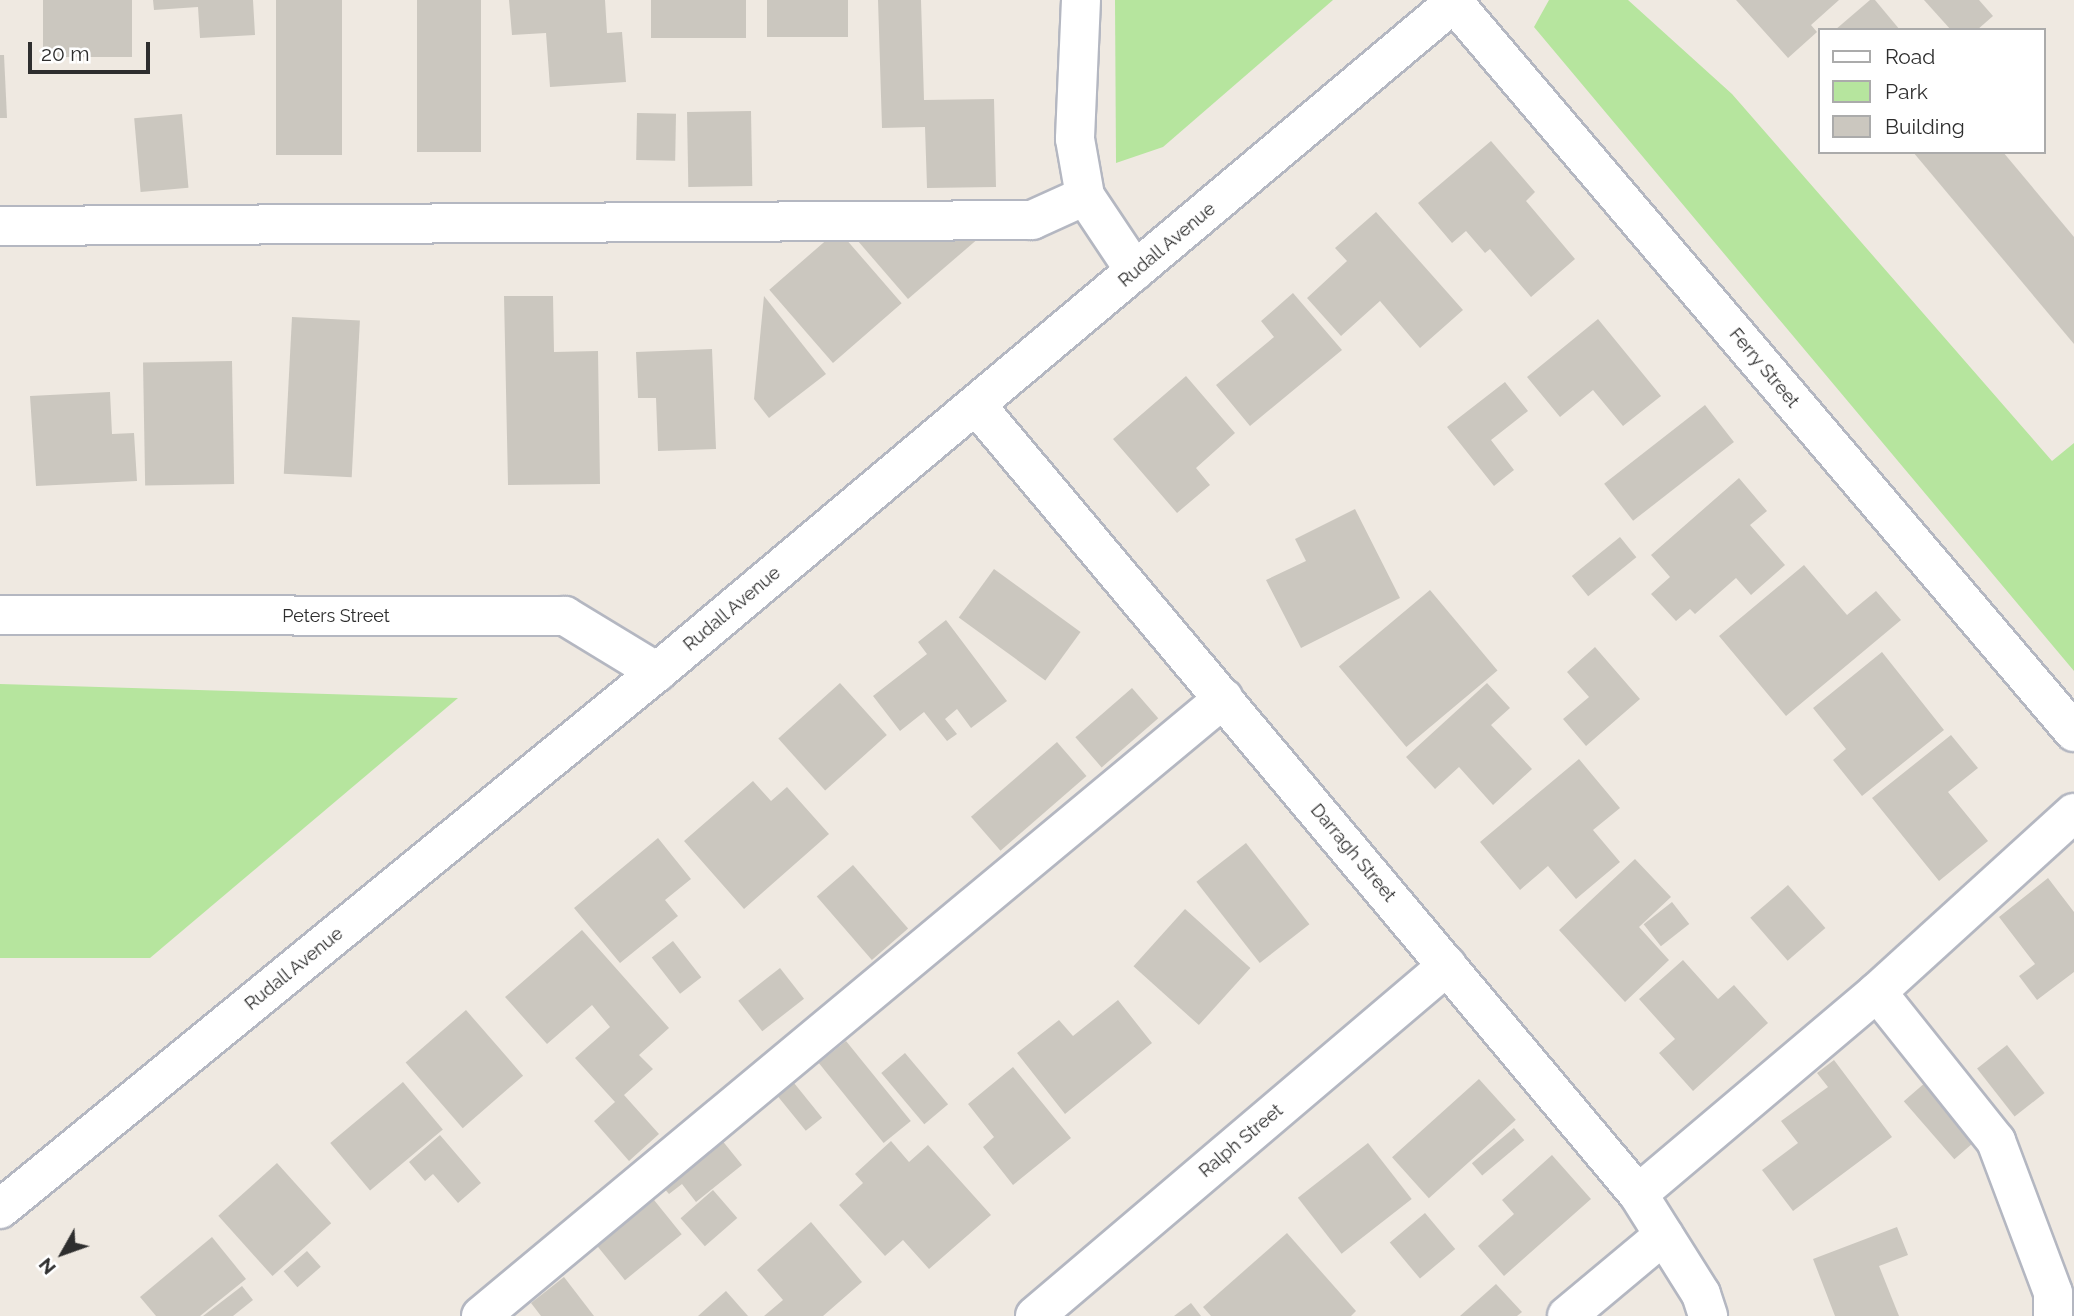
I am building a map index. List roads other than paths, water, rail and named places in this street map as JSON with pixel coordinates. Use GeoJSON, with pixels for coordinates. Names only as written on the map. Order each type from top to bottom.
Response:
{"type":"FeatureCollection","features":[{"type":"Feature","properties":{"kind":"street"},"geometry":{"type":"LineString","coordinates":[[1081,0],[1075,139],[1085,196],[1135,271]]}},
{"type":"Feature","properties":{"kind":"street","name":"Rudall Avenue"},"geometry":{"type":"LineString","coordinates":[[0,1209],[657,672],[1456,2]]}},
{"type":"Feature","properties":{"kind":"street","name":"Ferry Street"},"geometry":{"type":"LineString","coordinates":[[1456,2],[2073,731]]}},
{"type":"Feature","properties":{"kind":"street"},"geometry":{"type":"LineString","coordinates":[[0,226],[1032,220],[1085,196]]}},
{"type":"Feature","properties":{"kind":"street","name":"Darragh Street"},"geometry":{"type":"LineString","coordinates":[[976,405],[1638,1194],[1701,1294],[1708,1316]]}},
{"type":"Feature","properties":{"kind":"street","name":"Peters Street"},"geometry":{"type":"LineString","coordinates":[[0,615],[565,616],[657,672]]}},
{"type":"Feature","properties":{"kind":"street"},"geometry":{"type":"LineString","coordinates":[[481,1316],[1224,698]]}},
{"type":"Feature","properties":{"kind":"street"},"geometry":{"type":"LineString","coordinates":[[1638,1194],[1877,992],[2074,813]]}},
{"type":"Feature","properties":{"kind":"street","name":"Ralph Street"},"geometry":{"type":"LineString","coordinates":[[1035,1316],[1447,966]]}},
{"type":"Feature","properties":{"kind":"street"},"geometry":{"type":"LineString","coordinates":[[1877,992],[1996,1141],[2053,1293],[2053,1316]]}},
{"type":"Feature","properties":{"kind":"street"},"geometry":{"type":"LineString","coordinates":[[1567,1316],[1664,1236]]}}]}
